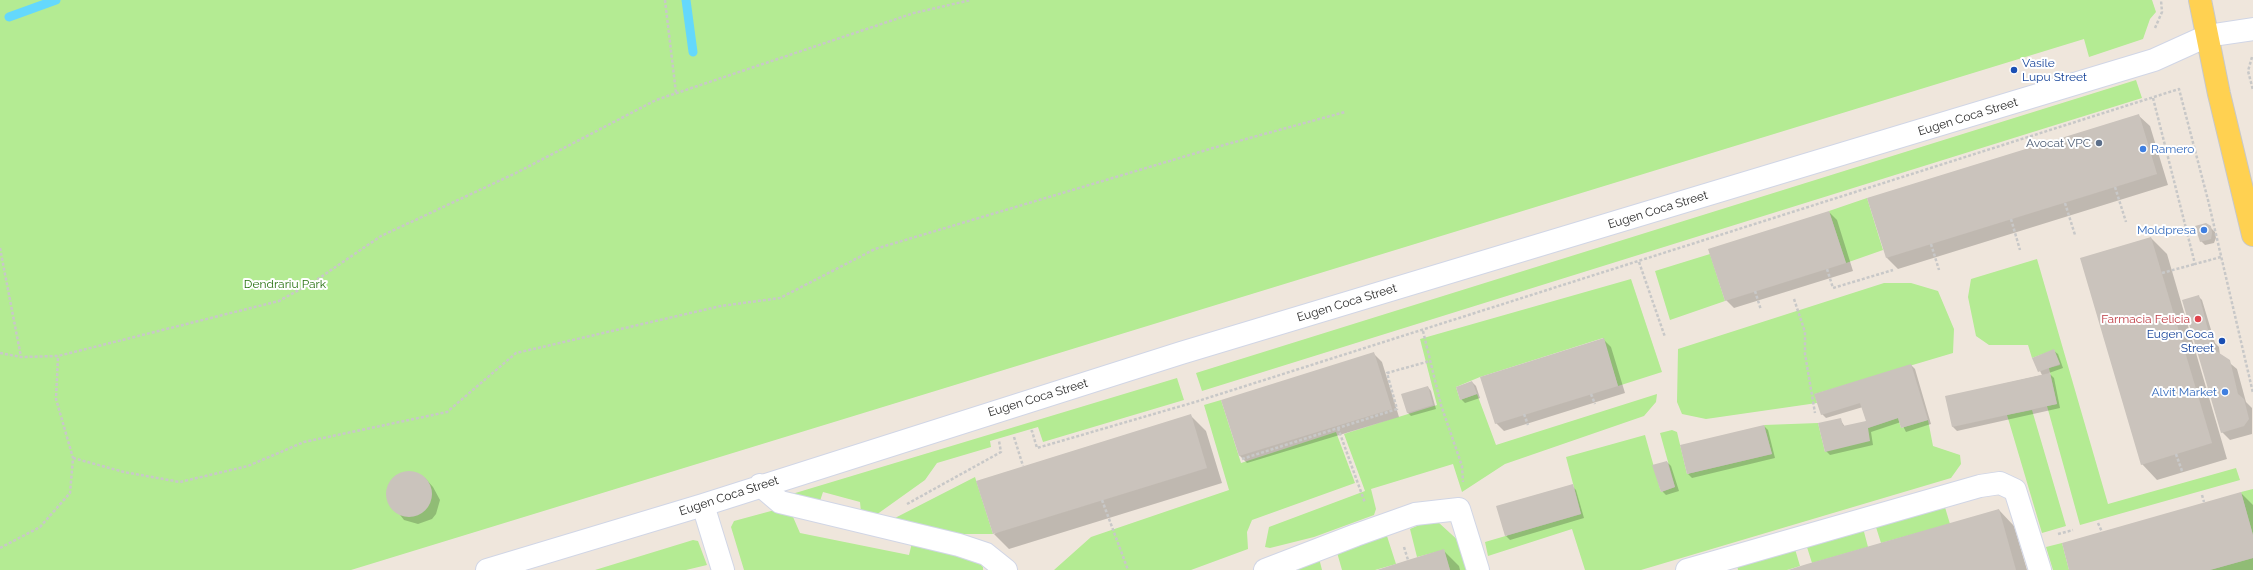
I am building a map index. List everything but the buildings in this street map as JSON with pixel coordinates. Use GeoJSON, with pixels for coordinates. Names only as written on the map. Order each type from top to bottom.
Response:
{"type":"FeatureCollection","features":[{"type":"Feature","properties":{"kind":"main road"},"geometry":{"type":"LineString","coordinates":[[2200,0],[2253,235]]}},
{"type":"Feature","properties":{"kind":"street","name":"Eugen Coca Street"},"geometry":{"type":"LineString","coordinates":[[487,570],[703,505],[760,485],[1181,353],[2147,62],[2207,36],[2253,29]]}},
{"type":"Feature","properties":{"kind":"street"},"geometry":{"type":"LineString","coordinates":[[1687,570],[1980,486],[2000,483],[2015,490],[2040,570]]}},
{"type":"Feature","properties":{"kind":"street"},"geometry":{"type":"LineString","coordinates":[[760,485],[780,502],[959,545],[986,554],[1006,570]]}},
{"type":"Feature","properties":{"kind":"street"},"geometry":{"type":"LineString","coordinates":[[703,505],[723,570]]}},
{"type":"Feature","properties":{"kind":"street"},"geometry":{"type":"LineString","coordinates":[[1265,570],[1374,528],[1416,514],[1459,509],[1478,570]]}},
{"type":"Feature","properties":{"kind":"path"},"geometry":{"type":"LineString","coordinates":[[665,0],[676,93]]}},
{"type":"Feature","properties":{"kind":"path"},"geometry":{"type":"LineString","coordinates":[[0,353],[21,357],[58,356],[279,301],[315,281],[381,236],[516,173],[656,100],[914,13],[971,0]]}},
{"type":"Feature","properties":{"kind":"path"},"geometry":{"type":"LineString","coordinates":[[2151,34],[2158,25],[2162,12],[2162,0]]}},
{"type":"Feature","properties":{"kind":"path"},"geometry":{"type":"LineString","coordinates":[[2253,53],[2248,70],[2253,90]]}},
{"type":"Feature","properties":{"kind":"path"},"geometry":{"type":"LineString","coordinates":[[1026,433],[1032,431],[1037,448],[1195,402],[1423,331],[2179,89],[2253,393]]}},
{"type":"Feature","properties":{"kind":"path"},"geometry":{"type":"LineString","coordinates":[[2153,98],[2196,264]]}},
{"type":"Feature","properties":{"kind":"path"},"geometry":{"type":"LineString","coordinates":[[73,458],[124,472],[180,482],[248,466],[304,442],[448,412],[516,353],[721,306],[780,298],[875,249],[1206,150],[1345,112]]}},
{"type":"Feature","properties":{"kind":"path"},"geometry":{"type":"LineString","coordinates":[[2115,187],[2126,222]]}},
{"type":"Feature","properties":{"kind":"path"},"geometry":{"type":"LineString","coordinates":[[2065,203],[2075,235]]}},
{"type":"Feature","properties":{"kind":"path"},"geometry":{"type":"LineString","coordinates":[[2011,219],[2020,250]]}},
{"type":"Feature","properties":{"kind":"path"},"geometry":{"type":"LineString","coordinates":[[1931,244],[1939,270]]}},
{"type":"Feature","properties":{"kind":"path"},"geometry":{"type":"LineString","coordinates":[[0,248],[21,357]]}},
{"type":"Feature","properties":{"kind":"path"},"geometry":{"type":"LineString","coordinates":[[2162,273],[2221,257]]}},
{"type":"Feature","properties":{"kind":"path"},"geometry":{"type":"LineString","coordinates":[[1639,262],[1665,337]]}},
{"type":"Feature","properties":{"kind":"path"},"geometry":{"type":"LineString","coordinates":[[1827,269],[1833,288],[1893,270]]}},
{"type":"Feature","properties":{"kind":"path"},"geometry":{"type":"LineString","coordinates":[[1755,291],[1761,310]]}},
{"type":"Feature","properties":{"kind":"path"},"geometry":{"type":"LineString","coordinates":[[1794,299],[1805,332],[1805,354],[1815,413]]}},
{"type":"Feature","properties":{"kind":"path"},"geometry":{"type":"LineString","coordinates":[[1423,331],[1441,405],[1462,466],[1464,488]]}},
{"type":"Feature","properties":{"kind":"path"},"geometry":{"type":"LineString","coordinates":[[0,548],[40,527],[70,493],[73,458],[56,399],[58,356]]}},
{"type":"Feature","properties":{"kind":"path"},"geometry":{"type":"LineString","coordinates":[[1242,459],[1272,448],[1398,409],[1387,373],[1430,361]]}},
{"type":"Feature","properties":{"kind":"path"},"geometry":{"type":"LineString","coordinates":[[1591,394],[1595,404]]}},
{"type":"Feature","properties":{"kind":"path"},"geometry":{"type":"LineString","coordinates":[[1524,414],[1528,425]]}},
{"type":"Feature","properties":{"kind":"path"},"geometry":{"type":"LineString","coordinates":[[1338,427],[1374,528]]}},
{"type":"Feature","properties":{"kind":"path"},"geometry":{"type":"LineString","coordinates":[[1008,438],[1020,435]]}},
{"type":"Feature","properties":{"kind":"path"},"geometry":{"type":"LineString","coordinates":[[1014,437],[1023,466]]}},
{"type":"Feature","properties":{"kind":"path"},"geometry":{"type":"LineString","coordinates":[[872,523],[1001,452],[998,442],[1003,440]]}},
{"type":"Feature","properties":{"kind":"path"},"geometry":{"type":"LineString","coordinates":[[2176,454],[2182,471]]}},
{"type":"Feature","properties":{"kind":"path"},"geometry":{"type":"LineString","coordinates":[[2202,495],[2204,502]]}},
{"type":"Feature","properties":{"kind":"path"},"geometry":{"type":"LineString","coordinates":[[1102,500],[1128,570]]}},
{"type":"Feature","properties":{"kind":"path"},"geometry":{"type":"LineString","coordinates":[[2098,523],[2102,532]]}},
{"type":"Feature","properties":{"kind":"green space","name":"Dendrariu Park"},"geometry":{"type":"Polygon","coordinates":[[[0,0],[2152,0],[2156,12],[2150,19],[2143,39],[2089,57],[2084,39],[351,570],[0,570],[0,0]]]}},
{"type":"Feature","properties":{"kind":"green space"},"geometry":{"type":"Polygon","coordinates":[[[2136,80],[2142,98],[1202,391],[1196,373],[2136,80]]]}},
{"type":"Feature","properties":{"kind":"green space"},"geometry":{"type":"Polygon","coordinates":[[[1867,198],[1883,250],[1846,263],[1829,211],[1867,198]]]}},
{"type":"Feature","properties":{"kind":"green space"},"geometry":{"type":"Polygon","coordinates":[[[1710,254],[1725,301],[1670,320],[1655,271],[1710,254]]]}},
{"type":"Feature","properties":{"kind":"green space"},"geometry":{"type":"Polygon","coordinates":[[[2037,259],[2108,504],[2236,468],[2240,480],[2080,525],[2047,406],[2057,404],[2049,368],[2060,365],[2054,350],[2032,358],[2028,345],[1989,345],[1976,336],[1968,297],[1971,279],[2037,259]]]}},
{"type":"Feature","properties":{"kind":"green space"},"geometry":{"type":"Polygon","coordinates":[[[1631,279],[1662,372],[1618,386],[1603,338],[1480,377],[1456,387],[1460,400],[1477,394],[1496,445],[1657,394],[1656,402],[1644,416],[1505,464],[1462,492],[1453,464],[1371,489],[1376,509],[1374,515],[1314,537],[1270,548],[1265,547],[1269,527],[1365,491],[1344,434],[1437,405],[1420,339],[1631,279]]]}},
{"type":"Feature","properties":{"kind":"green space"},"geometry":{"type":"Polygon","coordinates":[[[1884,283],[1911,283],[1938,291],[1954,329],[1953,353],[1815,394],[1817,403],[1706,419],[1682,414],[1677,402],[1678,349],[1884,283]]]}},
{"type":"Feature","properties":{"kind":"green space"},"geometry":{"type":"Polygon","coordinates":[[[1177,378],[1184,400],[1043,442],[1038,427],[990,441],[991,447],[937,463],[925,480],[876,515],[861,512],[860,502],[823,492],[820,501],[792,494],[1177,378]]]}},
{"type":"Feature","properties":{"kind":"green space"},"geometry":{"type":"Polygon","coordinates":[[[1221,400],[1241,463],[1336,432],[1355,483],[1252,520],[1247,532],[1248,549],[1191,570],[1054,570],[1091,537],[1229,490],[1204,405],[1221,400]]]}},
{"type":"Feature","properties":{"kind":"green space"},"geometry":{"type":"Polygon","coordinates":[[[2032,410],[2066,526],[2042,533],[2007,415],[2032,410]]]}},
{"type":"Feature","properties":{"kind":"green space"},"geometry":{"type":"Polygon","coordinates":[[[1898,418],[1901,428],[1928,420],[1933,446],[1960,455],[1961,464],[1951,478],[1641,570],[1585,570],[1572,529],[1488,556],[1485,542],[1581,514],[1566,457],[1645,435],[1661,492],[1675,487],[1660,433],[1672,430],[1677,432],[1687,474],[1772,454],[1764,425],[1818,423],[1825,452],[1868,428],[1898,418]]]}},
{"type":"Feature","properties":{"kind":"green space"},"geometry":{"type":"Polygon","coordinates":[[[975,477],[993,534],[957,534],[893,519],[975,477]]]}},
{"type":"Feature","properties":{"kind":"green space"},"geometry":{"type":"Polygon","coordinates":[[[2253,489],[2253,535],[2241,492],[2253,489]]]}},
{"type":"Feature","properties":{"kind":"green space"},"geometry":{"type":"Polygon","coordinates":[[[1944,504],[1950,524],[1881,543],[1875,524],[1944,504]]]}},
{"type":"Feature","properties":{"kind":"green space"},"geometry":{"type":"Polygon","coordinates":[[[790,510],[800,533],[909,555],[913,539],[972,555],[983,567],[983,570],[744,570],[731,527],[734,521],[771,511],[790,510]]]}},
{"type":"Feature","properties":{"kind":"green space"},"geometry":{"type":"Polygon","coordinates":[[[1438,522],[1462,544],[1470,570],[1450,570],[1444,550],[1417,557],[1410,529],[1424,523],[1438,522]]]}},
{"type":"Feature","properties":{"kind":"green space"},"geometry":{"type":"Polygon","coordinates":[[[1863,528],[1868,547],[1812,563],[1806,544],[1863,528]]]}},
{"type":"Feature","properties":{"kind":"green space"},"geometry":{"type":"Polygon","coordinates":[[[1386,533],[1396,564],[1375,570],[1342,570],[1336,549],[1386,533]]]}},
{"type":"Feature","properties":{"kind":"green space"},"geometry":{"type":"Polygon","coordinates":[[[693,540],[698,541],[707,565],[686,570],[595,570],[693,540]]]}},
{"type":"Feature","properties":{"kind":"green space"},"geometry":{"type":"Polygon","coordinates":[[[2062,543],[2069,570],[2053,570],[2046,547],[2062,543]]]}},
{"type":"Feature","properties":{"kind":"green space"},"geometry":{"type":"Polygon","coordinates":[[[1795,549],[1800,566],[1787,570],[1738,570],[1737,565],[1795,549]]]}},
{"type":"Feature","properties":{"kind":"green space"},"geometry":{"type":"Polygon","coordinates":[[[1318,554],[1322,570],[1292,570],[1318,554]]]}},
{"type":"Feature","properties":{"kind":"green space"},"geometry":{"type":"Polygon","coordinates":[[[2253,558],[2253,570],[2210,570],[2253,558]]]}},
{"type":"Feature","properties":{"kind":"waterway"},"geometry":{"type":"LineString","coordinates":[[9,17],[56,0]]}},
{"type":"Feature","properties":{"kind":"waterway"},"geometry":{"type":"LineString","coordinates":[[686,0],[693,52]]}},
{"type":"Feature","properties":{"kind":"place","name":"Vasile Lupu Street"},"geometry":{"type":"Point","coordinates":[2014,70]}},
{"type":"Feature","properties":{"kind":"place","name":"Avocat VPC"},"geometry":{"type":"Point","coordinates":[2099,143]}},
{"type":"Feature","properties":{"kind":"place","name":"Ramero"},"geometry":{"type":"Point","coordinates":[2143,149]}},
{"type":"Feature","properties":{"kind":"place","name":"Moldpresa"},"geometry":{"type":"Point","coordinates":[2204,230]}},
{"type":"Feature","properties":{"kind":"place","name":"Farmacia Felicia"},"geometry":{"type":"Point","coordinates":[2198,319]}},
{"type":"Feature","properties":{"kind":"place","name":"Eugen Coca Street"},"geometry":{"type":"Point","coordinates":[2222,341]}},
{"type":"Feature","properties":{"kind":"place","name":"Alvit Market"},"geometry":{"type":"Point","coordinates":[2225,392]}}]}
